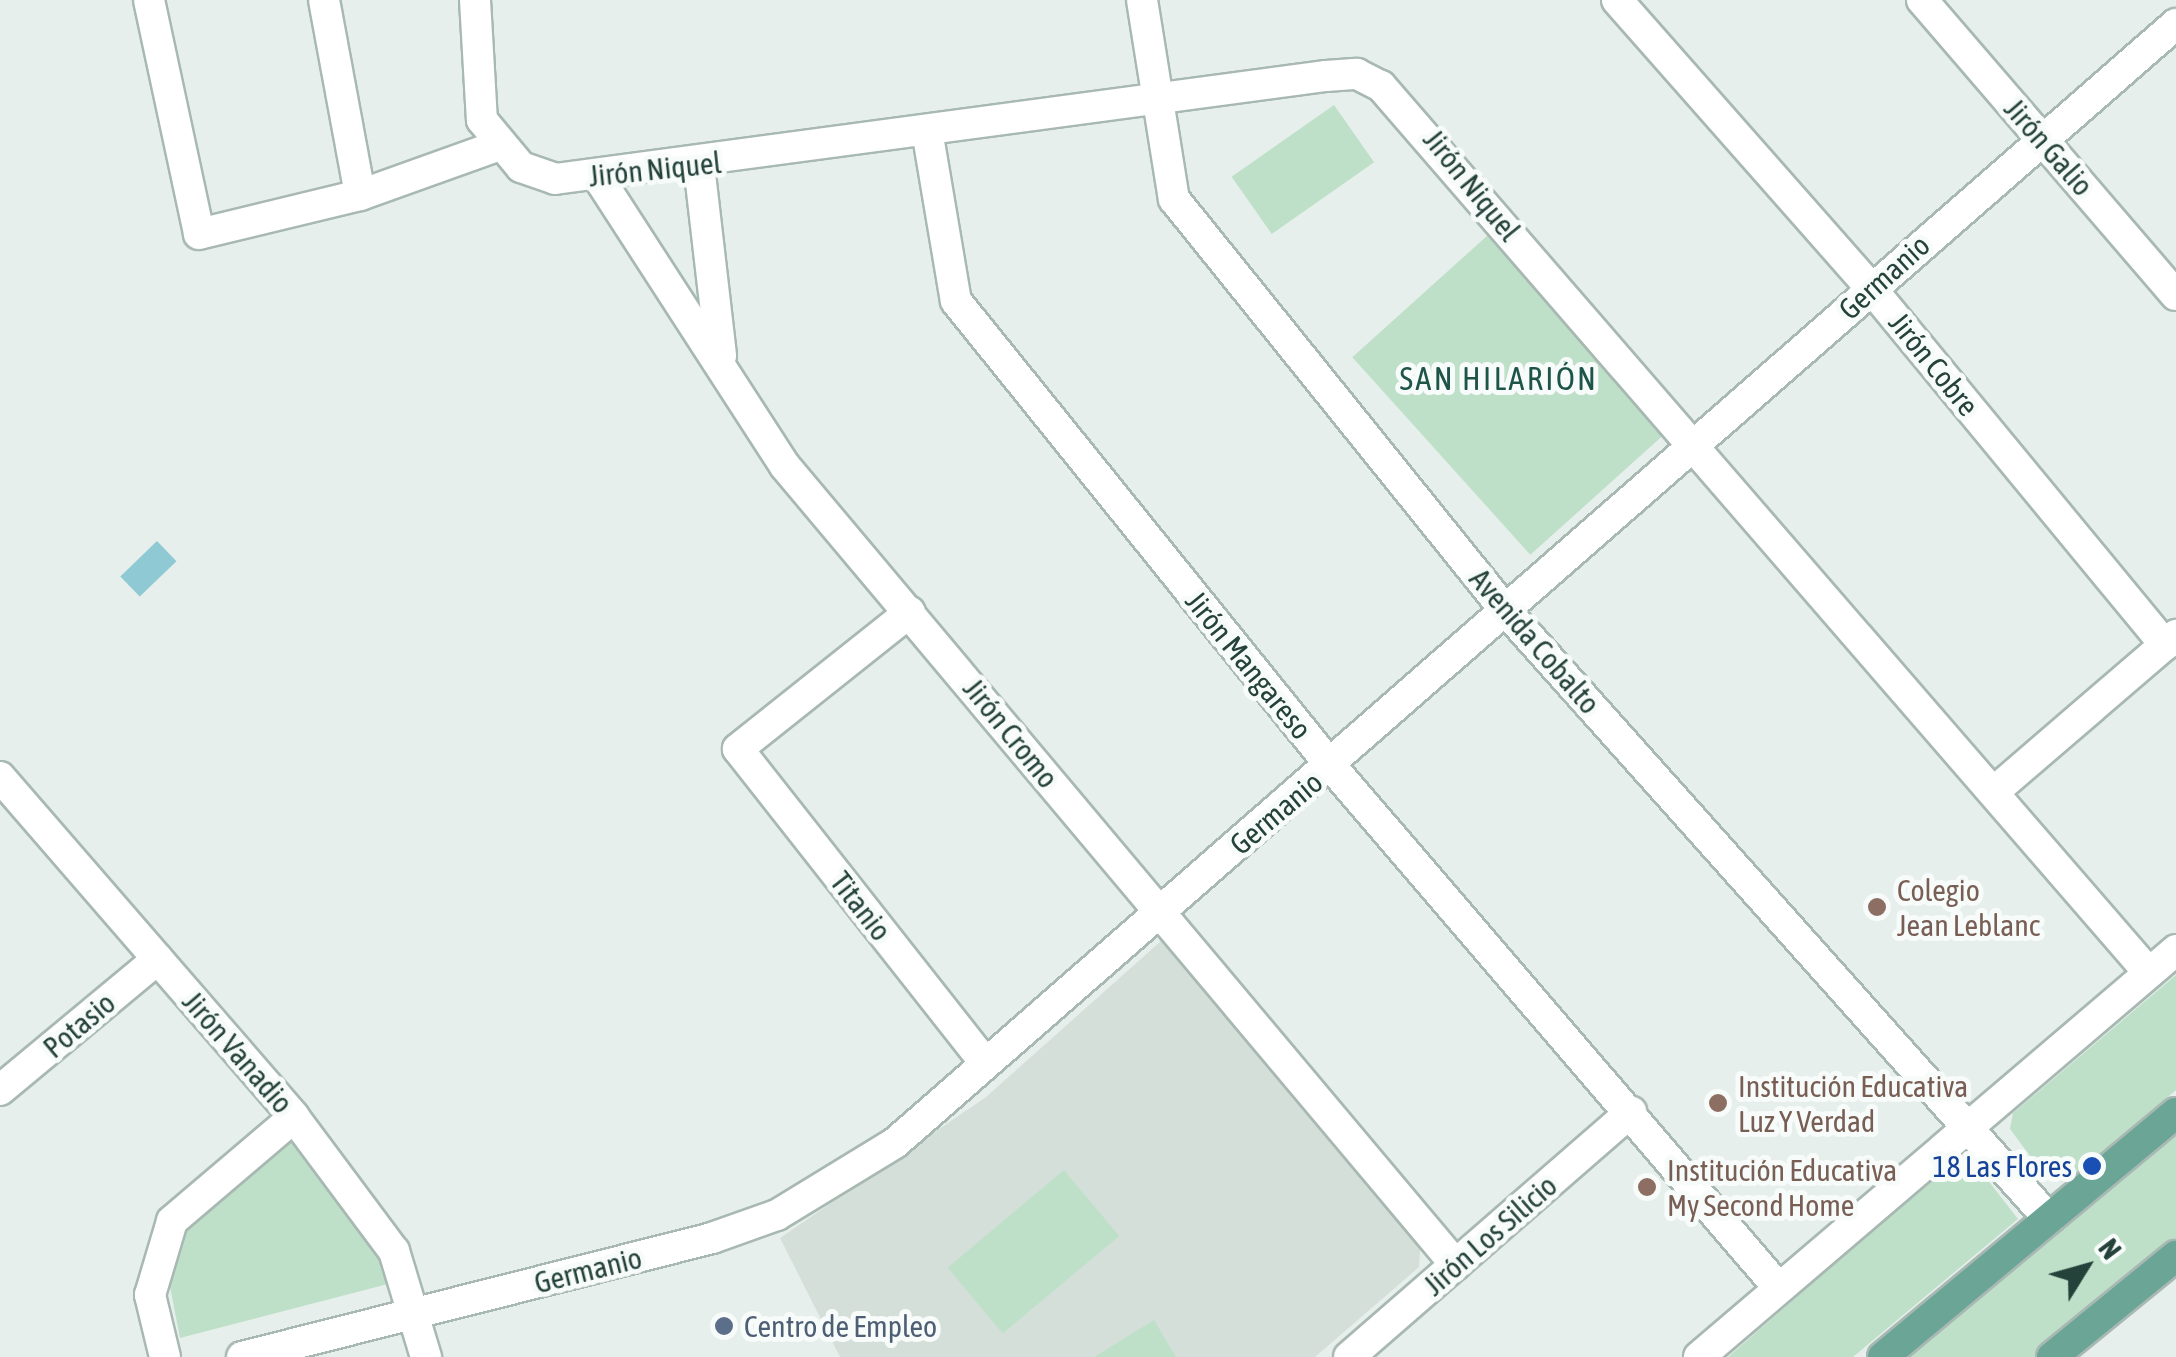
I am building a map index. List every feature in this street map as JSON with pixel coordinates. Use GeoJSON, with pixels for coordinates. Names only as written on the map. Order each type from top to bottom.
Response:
{"type":"FeatureCollection","features":[{"type":"Feature","properties":{"kind":"main road"},"geometry":{"type":"LineString","coordinates":[[1883,1357],[2176,1113]]}},
{"type":"Feature","properties":{"kind":"main road"},"geometry":{"type":"LineString","coordinates":[[2052,1357],[2176,1256]]}},
{"type":"Feature","properties":{"kind":"street"},"geometry":{"type":"LineString","coordinates":[[149,0],[200,234],[360,195],[497,146],[482,120],[475,0]]}},
{"type":"Feature","properties":{"kind":"street"},"geometry":{"type":"LineString","coordinates":[[324,0],[360,195]]}},
{"type":"Feature","properties":{"kind":"street","name":"Avenida Cobalto"},"geometry":{"type":"LineString","coordinates":[[1142,0],[1155,105],[1174,199],[1506,611],[2049,1219]]}},
{"type":"Feature","properties":{"kind":"street","name":"Jirón Cobre"},"geometry":{"type":"LineString","coordinates":[[1617,0],[1870,287],[2170,640]]}},
{"type":"Feature","properties":{"kind":"street","name":"Jirón Galio"},"geometry":{"type":"LineString","coordinates":[[1922,0],[2176,294]]}},
{"type":"Feature","properties":{"kind":"street","name":"Germanio"},"geometry":{"type":"LineString","coordinates":[[242,1357],[777,1215],[895,1143],[1332,766],[1690,453],[1870,287],[2176,24]]}},
{"type":"Feature","properties":{"kind":"street","name":"Jirón Niquel"},"geometry":{"type":"LineString","coordinates":[[497,146],[555,179],[598,178],[1155,105],[1326,76],[1357,74],[1381,86],[1406,104],[1690,453],[1996,790],[2149,973]]}},
{"type":"Feature","properties":{"kind":"street","name":"Jirón Mangareso"},"geometry":{"type":"LineString","coordinates":[[928,136],[956,301],[1332,766],[1777,1286]]}},
{"type":"Feature","properties":{"kind":"street"},"geometry":{"type":"LineString","coordinates":[[699,165],[722,362]]}},
{"type":"Feature","properties":{"kind":"street","name":"Jirón Cromo"},"geometry":{"type":"LineString","coordinates":[[598,178],[722,362],[785,466],[1456,1265]]}},
{"type":"Feature","properties":{"kind":"street","name":"Titanio"},"geometry":{"type":"LineString","coordinates":[[910,612],[738,749],[985,1063]]}},
{"type":"Feature","properties":{"kind":"street"},"geometry":{"type":"LineString","coordinates":[[1996,790],[2170,640]]}},
{"type":"Feature","properties":{"kind":"street","name":"Jirón Vanadio"},"geometry":{"type":"LineString","coordinates":[[1,782],[294,1116],[394,1250],[426,1357]]}},
{"type":"Feature","properties":{"kind":"street"},"geometry":{"type":"LineString","coordinates":[[1698,1357],[2176,950]]}},
{"type":"Feature","properties":{"kind":"street","name":"Potasio"},"geometry":{"type":"LineString","coordinates":[[0,1090],[158,959]]}},
{"type":"Feature","properties":{"kind":"street","name":"Jirón Los Silicio"},"geometry":{"type":"LineString","coordinates":[[1349,1357],[1631,1112]]}},
{"type":"Feature","properties":{"kind":"street"},"geometry":{"type":"LineString","coordinates":[[165,1357],[150,1295],[164,1235],[294,1116]]}},
{"type":"Feature","properties":{"kind":"shaded area"},"geometry":{"type":"Polygon","coordinates":[[[1170,933],[1421,1233],[1419,1267],[1315,1357],[840,1357],[780,1238],[986,1097],[1170,933]]]}},
{"type":"Feature","properties":{"kind":"green space"},"geometry":{"type":"Polygon","coordinates":[[[1334,105],[1374,162],[1272,234],[1232,177],[1334,105]]]}},
{"type":"Feature","properties":{"kind":"green space"},"geometry":{"type":"Polygon","coordinates":[[[1498,226],[1676,424],[1530,555],[1352,357],[1498,226]]]}},
{"type":"Feature","properties":{"kind":"green space"},"geometry":{"type":"Polygon","coordinates":[[[2176,975],[2176,1090],[2066,1182],[2048,1180],[2010,1129],[2013,1113],[2176,975]]]}},
{"type":"Feature","properties":{"kind":"green space"},"geometry":{"type":"Polygon","coordinates":[[[304,1115],[394,1263],[388,1284],[180,1338],[166,1266],[175,1239],[304,1115]]]}},
{"type":"Feature","properties":{"kind":"green space"},"geometry":{"type":"Polygon","coordinates":[[[2176,1132],[2176,1240],[2037,1357],[1907,1357],[2176,1132]]]}},
{"type":"Feature","properties":{"kind":"green space"},"geometry":{"type":"Polygon","coordinates":[[[1969,1156],[2018,1219],[1853,1357],[1728,1357],[1955,1158],[1969,1156]]]}},
{"type":"Feature","properties":{"kind":"green space"},"geometry":{"type":"Polygon","coordinates":[[[1064,1170],[1119,1236],[1003,1334],[948,1268],[1064,1170]]]}},
{"type":"Feature","properties":{"kind":"green space"},"geometry":{"type":"Polygon","coordinates":[[[1154,1320],[1176,1357],[1094,1357],[1154,1320]]]}},
{"type":"Feature","properties":{"kind":"water"},"geometry":{"type":"Polygon","coordinates":[[[157,541],[176,561],[140,597],[120,576],[157,541]]]}},
{"type":"Feature","properties":{"kind":"place","name":"Colegio Jean Leblanc"},"geometry":{"type":"Point","coordinates":[1877,907]}},
{"type":"Feature","properties":{"kind":"place","name":"Institución Educativa Luz Y Verdad"},"geometry":{"type":"Point","coordinates":[1718,1103]}},
{"type":"Feature","properties":{"kind":"place","name":"18 Las Flores"},"geometry":{"type":"Point","coordinates":[2092,1166]}},
{"type":"Feature","properties":{"kind":"place","name":"Institución Educativa My Second Home"},"geometry":{"type":"Point","coordinates":[1647,1187]}},
{"type":"Feature","properties":{"kind":"place","name":"Centro de Empleo"},"geometry":{"type":"Point","coordinates":[724,1326]}},
{"type":"Feature","properties":{"kind":"district","name":"SAN HILARIÓN"},"geometry":{"type":"Point","coordinates":[1499,379]}}]}
